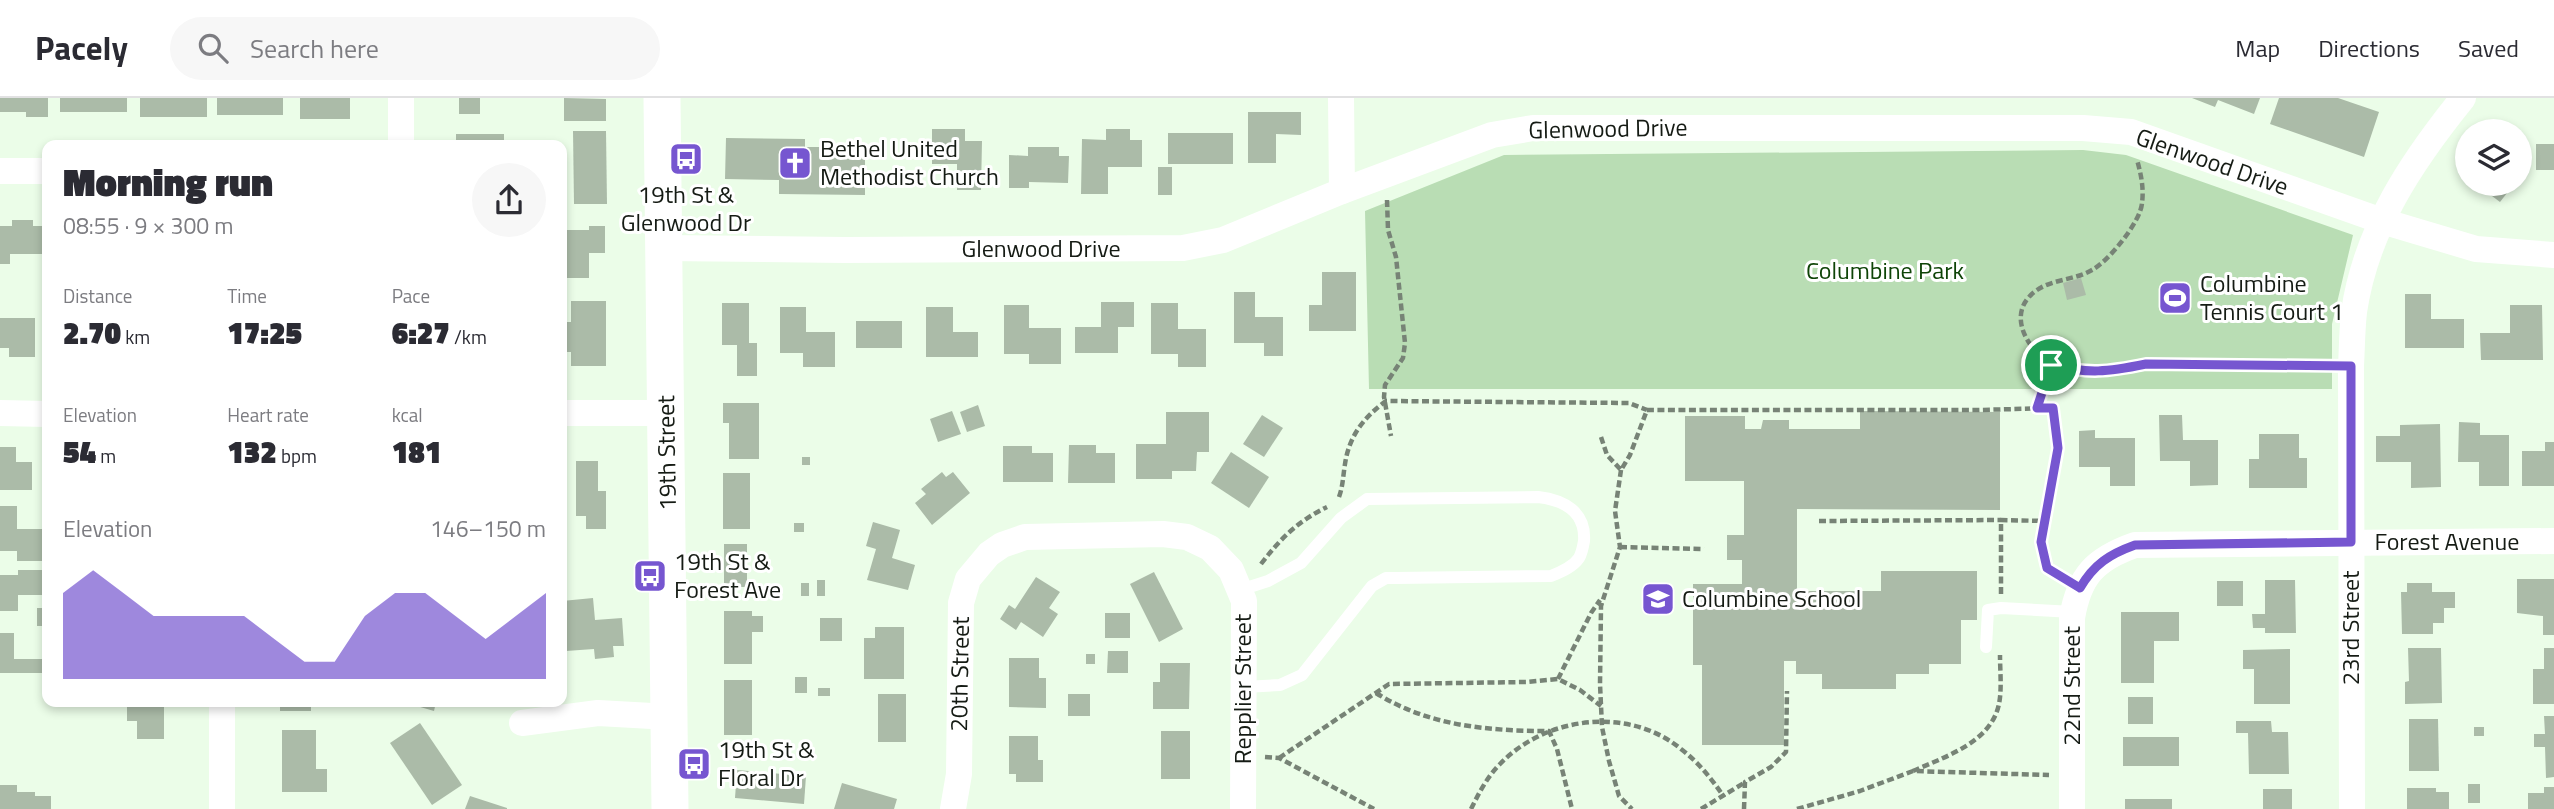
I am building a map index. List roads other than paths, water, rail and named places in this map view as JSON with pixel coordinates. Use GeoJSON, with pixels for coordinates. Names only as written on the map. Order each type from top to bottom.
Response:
{"type":"FeatureCollection","features":[{"type":"Feature","properties":{"kind":"street"},"geometry":{"type":"LineString","coordinates":[[401,98],[401,140]]}},
{"type":"Feature","properties":{"kind":"street","name":"19th Street"},"geometry":{"type":"LineString","coordinates":[[663,98],[670,809]]}},
{"type":"Feature","properties":{"kind":"street"},"geometry":{"type":"LineString","coordinates":[[1341,98],[1342,191]]}},
{"type":"Feature","properties":{"kind":"street","name":"23rd Street"},"geometry":{"type":"LineString","coordinates":[[2352,809],[2351,366],[2354,311],[2367,261],[2382,221],[2403,178],[2463,98]]}},
{"type":"Feature","properties":{"kind":"street","name":"Glenwood Drive"},"geometry":{"type":"LineString","coordinates":[[663,248],[1183,248],[1223,240],[1342,191],[1492,135],[1533,128],[2083,128],[2131,132],[2382,221],[2476,249],[2554,255]]}},
{"type":"Feature","properties":{"kind":"street"},"geometry":{"type":"LineString","coordinates":[[0,171],[42,171]]}},
{"type":"Feature","properties":{"kind":"street"},"geometry":{"type":"LineString","coordinates":[[0,413],[42,414]]}},
{"type":"Feature","properties":{"kind":"street"},"geometry":{"type":"LineString","coordinates":[[567,413],[666,413]]}},
{"type":"Feature","properties":{"kind":"street","name":"Repplier Street"},"geometry":{"type":"LineString","coordinates":[[995,549],[1026,537],[1163,534],[1187,537],[1210,548],[1231,570],[1244,601],[1243,809]]}},
{"type":"Feature","properties":{"kind":"street","name":"Forest Avenue"},"geometry":{"type":"LineString","coordinates":[[2082,589],[2113,553],[2135,545],[2554,541]]}},
{"type":"Feature","properties":{"kind":"street","name":"20th Street"},"geometry":{"type":"LineString","coordinates":[[953,809],[959,774],[961,603],[968,579],[995,549]]}},
{"type":"Feature","properties":{"kind":"street","name":"22nd Street"},"geometry":{"type":"LineString","coordinates":[[2072,809],[2082,589]]}},
{"type":"Feature","properties":{"kind":"street"},"geometry":{"type":"LineString","coordinates":[[222,707],[222,809]]}},
{"type":"Feature","properties":{"kind":"street"},"geometry":{"type":"LineString","coordinates":[[522,723],[598,713],[670,717]]}},
{"type":"Feature","properties":{"kind":"lane"},"geometry":{"type":"LineString","coordinates":[[1240,590],[1268,581],[1308,556],[1341,518],[1367,499],[1554,499],[1566,503],[1575,512],[1582,523],[1584,534],[1580,558],[1567,569],[1551,576],[1396,578],[1380,581],[1372,586],[1302,675],[1280,685],[1244,687]]}},
{"type":"Feature","properties":{"kind":"lane"},"geometry":{"type":"LineString","coordinates":[[1986,647],[1988,610],[2082,589]]}},
{"type":"Feature","properties":{"kind":"place","name":"19th St & Glenwood Dr"},"geometry":{"type":"Point","coordinates":[686,159]}},
{"type":"Feature","properties":{"kind":"place","name":"Bethel United Methodist Church"},"geometry":{"type":"Point","coordinates":[795,163]}},
{"type":"Feature","properties":{"kind":"place","name":"Columbine Tennis Court 1"},"geometry":{"type":"Point","coordinates":[2175,298]}},
{"type":"Feature","properties":{"kind":"place","name":"19th St & Forest Ave"},"geometry":{"type":"Point","coordinates":[650,576]}},
{"type":"Feature","properties":{"kind":"place","name":"Columbine School"},"geometry":{"type":"Point","coordinates":[1658,599]}},
{"type":"Feature","properties":{"kind":"place","name":"19th St & Floral Dr"},"geometry":{"type":"Point","coordinates":[694,764]}},
{"type":"Feature","properties":{"kind":"park label","name":"Columbine Park"},"geometry":{"type":"Point","coordinates":[1885,271]}}]}
